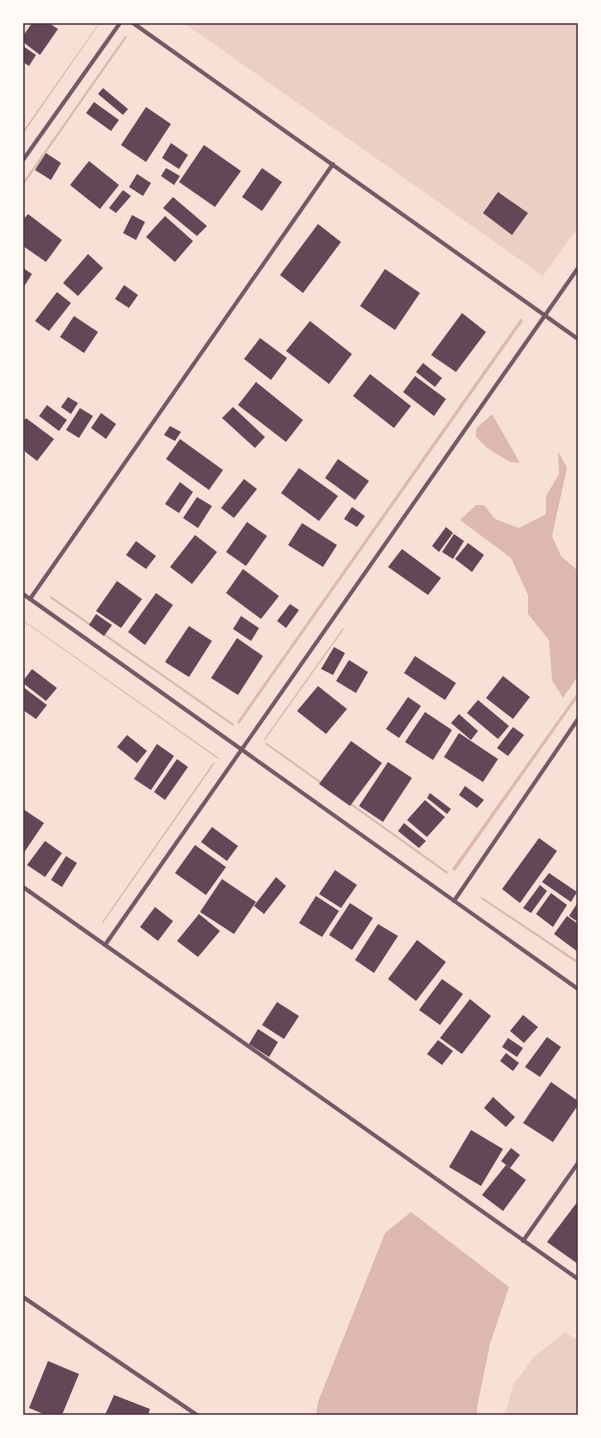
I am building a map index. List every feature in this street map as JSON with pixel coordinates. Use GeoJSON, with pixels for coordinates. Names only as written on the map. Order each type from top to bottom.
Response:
{"type":"FeatureCollection","features":[{"type":"Feature","properties":{"kind":"street"},"geometry":{"type":"LineString","coordinates":[[23,160],[120,23]]}},
{"type":"Feature","properties":{"kind":"street"},"geometry":{"type":"LineString","coordinates":[[133,23],[578,339]]}},
{"type":"Feature","properties":{"kind":"street"},"geometry":{"type":"LineString","coordinates":[[30,599],[332,164]]}},
{"type":"Feature","properties":{"kind":"street"},"geometry":{"type":"LineString","coordinates":[[105,945],[578,268]]}},
{"type":"Feature","properties":{"kind":"street"},"geometry":{"type":"LineString","coordinates":[[23,594],[578,989]]}},
{"type":"Feature","properties":{"kind":"street"},"geometry":{"type":"LineString","coordinates":[[454,901],[578,719]]}},
{"type":"Feature","properties":{"kind":"street"},"geometry":{"type":"LineString","coordinates":[[23,887],[578,1279]]}},
{"type":"Feature","properties":{"kind":"street"},"geometry":{"type":"LineString","coordinates":[[523,1241],[578,1163]]}},
{"type":"Feature","properties":{"kind":"street"},"geometry":{"type":"LineString","coordinates":[[23,1297],[197,1415]]}},
{"type":"Feature","properties":{"kind":"shaded area"},"geometry":{"type":"Polygon","coordinates":[[[100,23],[23,134],[23,131],[100,23]]]}},
{"type":"Feature","properties":{"kind":"shaded area"},"geometry":{"type":"Polygon","coordinates":[[[184,23],[578,23],[578,227],[543,276],[184,23]]]}},
{"type":"Feature","properties":{"kind":"shaded area"},"geometry":{"type":"Polygon","coordinates":[[[125,36],[127,37],[23,186],[23,182],[125,36]]]}},
{"type":"Feature","properties":{"kind":"shaded area"},"geometry":{"type":"Polygon","coordinates":[[[521,318],[523,321],[239,724],[237,722],[521,318]]]}},
{"type":"Feature","properties":{"kind":"shaded area"},"geometry":{"type":"Polygon","coordinates":[[[492,414],[520,463],[510,462],[487,448],[476,437],[476,429],[492,414]]]}},
{"type":"Feature","properties":{"kind":"shaded area"},"geometry":{"type":"Polygon","coordinates":[[[558,451],[567,468],[552,536],[561,556],[578,571],[578,676],[563,698],[552,680],[549,640],[528,614],[528,595],[511,558],[460,520],[476,505],[484,505],[495,519],[519,528],[546,514],[546,496],[559,474],[558,451]]]}},
{"type":"Feature","properties":{"kind":"shaded area"},"geometry":{"type":"Polygon","coordinates":[[[51,596],[234,724],[233,726],[50,598],[51,596]]]}},
{"type":"Feature","properties":{"kind":"shaded area"},"geometry":{"type":"Polygon","coordinates":[[[23,620],[219,758],[218,759],[23,620]]]}},
{"type":"Feature","properties":{"kind":"shaded area"},"geometry":{"type":"Polygon","coordinates":[[[343,628],[344,629],[265,740],[264,739],[343,628]]]}},
{"type":"Feature","properties":{"kind":"shaded area"},"geometry":{"type":"Polygon","coordinates":[[[578,692],[578,697],[455,871],[452,869],[578,692]]]}},
{"type":"Feature","properties":{"kind":"shaded area"},"geometry":{"type":"Polygon","coordinates":[[[267,743],[448,872],[447,874],[265,744],[267,743]]]}},
{"type":"Feature","properties":{"kind":"shaded area"},"geometry":{"type":"Polygon","coordinates":[[[213,763],[215,763],[103,923],[102,922],[213,763]]]}},
{"type":"Feature","properties":{"kind":"shaded area"},"geometry":{"type":"Polygon","coordinates":[[[482,897],[578,961],[578,964],[480,898],[482,897]]]}},
{"type":"Feature","properties":{"kind":"shaded area"},"geometry":{"type":"Polygon","coordinates":[[[411,1212],[509,1287],[490,1344],[477,1407],[477,1415],[316,1415],[318,1402],[385,1233],[411,1212]]]}},
{"type":"Feature","properties":{"kind":"shaded area"},"geometry":{"type":"Polygon","coordinates":[[[565,1332],[578,1341],[578,1415],[505,1415],[513,1385],[534,1357],[565,1332]]]}},
{"type":"Feature","properties":{"kind":"building"},"geometry":{"type":"Polygon","coordinates":[[[32,23],[49,23],[58,29],[40,55],[23,42],[23,36],[32,23]]]}},
{"type":"Feature","properties":{"kind":"building"},"geometry":{"type":"Polygon","coordinates":[[[23,46],[36,55],[29,66],[23,62],[23,46]]]}},
{"type":"Feature","properties":{"kind":"building"},"geometry":{"type":"Polygon","coordinates":[[[103,88],[128,109],[123,115],[98,94],[103,88]]]}},
{"type":"Feature","properties":{"kind":"building"},"geometry":{"type":"Polygon","coordinates":[[[94,102],[119,120],[111,131],[86,113],[94,102]]]}},
{"type":"Feature","properties":{"kind":"building"},"geometry":{"type":"Polygon","coordinates":[[[146,107],[171,124],[146,162],[121,145],[146,107]]]}},
{"type":"Feature","properties":{"kind":"building"},"geometry":{"type":"Polygon","coordinates":[[[171,143],[188,155],[179,169],[162,158],[171,143]]]}},
{"type":"Feature","properties":{"kind":"building"},"geometry":{"type":"Polygon","coordinates":[[[204,145],[241,171],[215,207],[179,182],[204,145]]]}},
{"type":"Feature","properties":{"kind":"building"},"geometry":{"type":"Polygon","coordinates":[[[46,153],[61,163],[51,180],[35,170],[46,153]]]}},
{"type":"Feature","properties":{"kind":"building"},"geometry":{"type":"Polygon","coordinates":[[[89,161],[119,185],[100,209],[70,185],[89,161]]]}},
{"type":"Feature","properties":{"kind":"building"},"geometry":{"type":"Polygon","coordinates":[[[166,168],[180,176],[174,185],[161,176],[166,168]]]}},
{"type":"Feature","properties":{"kind":"building"},"geometry":{"type":"Polygon","coordinates":[[[262,168],[282,182],[262,211],[242,197],[262,168]]]}},
{"type":"Feature","properties":{"kind":"building"},"geometry":{"type":"Polygon","coordinates":[[[137,174],[151,183],[143,196],[129,187],[137,174]]]}},
{"type":"Feature","properties":{"kind":"building"},"geometry":{"type":"Polygon","coordinates":[[[123,190],[131,196],[116,213],[109,208],[123,190]]]}},
{"type":"Feature","properties":{"kind":"building"},"geometry":{"type":"Polygon","coordinates":[[[498,192],[528,213],[512,235],[483,213],[498,192]]]}},
{"type":"Feature","properties":{"kind":"building"},"geometry":{"type":"Polygon","coordinates":[[[173,197],[207,226],[197,236],[163,208],[173,197]]]}},
{"type":"Feature","properties":{"kind":"building"},"geometry":{"type":"Polygon","coordinates":[[[28,214],[62,240],[46,262],[23,246],[23,220],[28,214]]]}},
{"type":"Feature","properties":{"kind":"building"},"geometry":{"type":"Polygon","coordinates":[[[132,215],[145,222],[136,240],[123,233],[132,215]]]}},
{"type":"Feature","properties":{"kind":"building"},"geometry":{"type":"Polygon","coordinates":[[[165,216],[193,241],[175,262],[146,237],[165,216]]]}},
{"type":"Feature","properties":{"kind":"building"},"geometry":{"type":"Polygon","coordinates":[[[318,224],[341,242],[303,293],[280,275],[318,224]]]}},
{"type":"Feature","properties":{"kind":"building"},"geometry":{"type":"Polygon","coordinates":[[[88,254],[103,268],[78,296],[63,283],[88,254]]]}},
{"type":"Feature","properties":{"kind":"building"},"geometry":{"type":"Polygon","coordinates":[[[23,268],[32,274],[23,288],[23,268]]]}},
{"type":"Feature","properties":{"kind":"building"},"geometry":{"type":"Polygon","coordinates":[[[385,269],[420,293],[395,330],[360,306],[385,269]]]}},
{"type":"Feature","properties":{"kind":"building"},"geometry":{"type":"Polygon","coordinates":[[[124,285],[138,295],[129,308],[115,299],[124,285]]]}},
{"type":"Feature","properties":{"kind":"building"},"geometry":{"type":"Polygon","coordinates":[[[57,292],[71,303],[49,331],[35,321],[57,292]]]}},
{"type":"Feature","properties":{"kind":"building"},"geometry":{"type":"Polygon","coordinates":[[[462,313],[486,332],[456,372],[431,355],[462,313]]]}},
{"type":"Feature","properties":{"kind":"building"},"geometry":{"type":"Polygon","coordinates":[[[74,316],[98,332],[84,353],[60,337],[74,316]]]}},
{"type":"Feature","properties":{"kind":"building"},"geometry":{"type":"Polygon","coordinates":[[[310,321],[352,354],[329,384],[286,351],[310,321]]]}},
{"type":"Feature","properties":{"kind":"building"},"geometry":{"type":"Polygon","coordinates":[[[260,338],[287,358],[271,380],[244,359],[260,338]]]}},
{"type":"Feature","properties":{"kind":"building"},"geometry":{"type":"Polygon","coordinates":[[[423,363],[442,378],[435,387],[416,372],[423,363]]]}},
{"type":"Feature","properties":{"kind":"building"},"geometry":{"type":"Polygon","coordinates":[[[370,374],[411,406],[394,428],[353,396],[370,374]]]}},
{"type":"Feature","properties":{"kind":"building"},"geometry":{"type":"Polygon","coordinates":[[[415,376],[446,399],[434,416],[403,392],[415,376]]]}},
{"type":"Feature","properties":{"kind":"building"},"geometry":{"type":"Polygon","coordinates":[[[256,382],[303,420],[286,442],[238,405],[256,382]]]}},
{"type":"Feature","properties":{"kind":"building"},"geometry":{"type":"Polygon","coordinates":[[[68,397],[78,403],[71,414],[61,407],[68,397]]]}},
{"type":"Feature","properties":{"kind":"building"},"geometry":{"type":"Polygon","coordinates":[[[47,405],[67,420],[59,431],[39,416],[47,405]]]}},
{"type":"Feature","properties":{"kind":"building"},"geometry":{"type":"Polygon","coordinates":[[[233,407],[265,437],[255,448],[222,418],[233,407]]]}},
{"type":"Feature","properties":{"kind":"building"},"geometry":{"type":"Polygon","coordinates":[[[80,408],[93,416],[79,438],[66,430],[80,408]]]}},
{"type":"Feature","properties":{"kind":"building"},"geometry":{"type":"Polygon","coordinates":[[[101,413],[116,424],[106,439],[91,428],[101,413]]]}},
{"type":"Feature","properties":{"kind":"building"},"geometry":{"type":"Polygon","coordinates":[[[26,418],[54,439],[37,461],[23,450],[23,422],[26,418]]]}},
{"type":"Feature","properties":{"kind":"building"},"geometry":{"type":"Polygon","coordinates":[[[170,426],[181,432],[175,441],[164,435],[170,426]]]}},
{"type":"Feature","properties":{"kind":"building"},"geometry":{"type":"Polygon","coordinates":[[[180,439],[223,470],[209,490],[166,459],[180,439]]]}},
{"type":"Feature","properties":{"kind":"building"},"geometry":{"type":"Polygon","coordinates":[[[338,459],[369,481],[355,500],[325,478],[338,459]]]}},
{"type":"Feature","properties":{"kind":"building"},"geometry":{"type":"Polygon","coordinates":[[[299,468],[338,496],[319,521],[281,493],[299,468]]]}},
{"type":"Feature","properties":{"kind":"building"},"geometry":{"type":"Polygon","coordinates":[[[244,479],[257,489],[234,518],[221,508],[244,479]]]}},
{"type":"Feature","properties":{"kind":"building"},"geometry":{"type":"Polygon","coordinates":[[[180,482],[193,492],[179,513],[165,504],[180,482]]]}},
{"type":"Feature","properties":{"kind":"building"},"geometry":{"type":"Polygon","coordinates":[[[197,497],[212,506],[198,528],[183,518],[197,497]]]}},
{"type":"Feature","properties":{"kind":"building"},"geometry":{"type":"Polygon","coordinates":[[[352,507],[365,516],[357,527],[344,519],[352,507]]]}},
{"type":"Feature","properties":{"kind":"building"},"geometry":{"type":"Polygon","coordinates":[[[247,522],[267,536],[246,566],[226,552],[247,522]]]}},
{"type":"Feature","properties":{"kind":"building"},"geometry":{"type":"Polygon","coordinates":[[[302,523],[337,545],[323,567],[288,545],[302,523]]]}},
{"type":"Feature","properties":{"kind":"building"},"geometry":{"type":"Polygon","coordinates":[[[446,527],[453,533],[439,552],[432,546],[446,527]]]}},
{"type":"Feature","properties":{"kind":"building"},"geometry":{"type":"Polygon","coordinates":[[[454,534],[464,541],[453,559],[442,552],[454,534]]]}},
{"type":"Feature","properties":{"kind":"building"},"geometry":{"type":"Polygon","coordinates":[[[195,535],[217,552],[192,584],[170,567],[195,535]]]}},
{"type":"Feature","properties":{"kind":"building"},"geometry":{"type":"Polygon","coordinates":[[[136,541],[156,556],[146,569],[126,555],[136,541]]]}},
{"type":"Feature","properties":{"kind":"building"},"geometry":{"type":"Polygon","coordinates":[[[468,543],[484,555],[472,572],[455,559],[468,543]]]}},
{"type":"Feature","properties":{"kind":"building"},"geometry":{"type":"Polygon","coordinates":[[[402,549],[441,578],[428,595],[388,567],[402,549]]]}},
{"type":"Feature","properties":{"kind":"building"},"geometry":{"type":"Polygon","coordinates":[[[243,569],[279,596],[261,619],[226,593],[243,569]]]}},
{"type":"Feature","properties":{"kind":"building"},"geometry":{"type":"Polygon","coordinates":[[[117,581],[142,599],[121,628],[96,611],[117,581]]]}},
{"type":"Feature","properties":{"kind":"building"},"geometry":{"type":"Polygon","coordinates":[[[156,593],[173,605],[145,645],[128,632],[156,593]]]}},
{"type":"Feature","properties":{"kind":"building"},"geometry":{"type":"Polygon","coordinates":[[[290,604],[299,610],[286,628],[277,621],[290,604]]]}},
{"type":"Feature","properties":{"kind":"building"},"geometry":{"type":"Polygon","coordinates":[[[96,614],[112,625],[104,636],[89,625],[96,614]]]}},
{"type":"Feature","properties":{"kind":"building"},"geometry":{"type":"Polygon","coordinates":[[[241,616],[259,628],[251,641],[233,629],[241,616]]]}},
{"type":"Feature","properties":{"kind":"building"},"geometry":{"type":"Polygon","coordinates":[[[189,626],[212,641],[189,677],[165,662],[189,626]]]}},
{"type":"Feature","properties":{"kind":"building"},"geometry":{"type":"Polygon","coordinates":[[[237,638],[263,656],[238,695],[211,678],[237,638]]]}},
{"type":"Feature","properties":{"kind":"building"},"geometry":{"type":"Polygon","coordinates":[[[334,647],[345,653],[333,675],[321,669],[334,647]]]}},
{"type":"Feature","properties":{"kind":"building"},"geometry":{"type":"Polygon","coordinates":[[[415,656],[456,683],[445,700],[404,673],[415,656]]]}},
{"type":"Feature","properties":{"kind":"building"},"geometry":{"type":"Polygon","coordinates":[[[349,660],[368,672],[356,693],[336,681],[349,660]]]}},
{"type":"Feature","properties":{"kind":"building"},"geometry":{"type":"Polygon","coordinates":[[[32,669],[57,688],[46,701],[23,683],[32,669]]]}},
{"type":"Feature","properties":{"kind":"building"},"geometry":{"type":"Polygon","coordinates":[[[503,676],[530,697],[513,719],[486,698],[503,676]]]}},
{"type":"Feature","properties":{"kind":"building"},"geometry":{"type":"Polygon","coordinates":[[[318,686],[347,709],[326,734],[297,711],[318,686]]]}},
{"type":"Feature","properties":{"kind":"building"},"geometry":{"type":"Polygon","coordinates":[[[23,687],[47,705],[36,719],[23,710],[23,687]]]}},
{"type":"Feature","properties":{"kind":"building"},"geometry":{"type":"Polygon","coordinates":[[[408,697],[421,706],[399,738],[386,729],[408,697]]]}},
{"type":"Feature","properties":{"kind":"building"},"geometry":{"type":"Polygon","coordinates":[[[478,700],[509,726],[498,739],[467,713],[478,700]]]}},
{"type":"Feature","properties":{"kind":"building"},"geometry":{"type":"Polygon","coordinates":[[[425,712],[452,730],[433,760],[405,742],[425,712]]]}},
{"type":"Feature","properties":{"kind":"building"},"geometry":{"type":"Polygon","coordinates":[[[459,714],[478,731],[471,740],[451,723],[459,714]]]}},
{"type":"Feature","properties":{"kind":"building"},"geometry":{"type":"Polygon","coordinates":[[[513,727],[524,735],[508,756],[497,748],[513,727]]]}},
{"type":"Feature","properties":{"kind":"building"},"geometry":{"type":"Polygon","coordinates":[[[459,733],[498,759],[483,782],[444,757],[459,733]]]}},
{"type":"Feature","properties":{"kind":"building"},"geometry":{"type":"Polygon","coordinates":[[[127,735],[147,751],[137,763],[117,747],[127,735]]]}},
{"type":"Feature","properties":{"kind":"building"},"geometry":{"type":"Polygon","coordinates":[[[351,741],[382,763],[350,806],[319,784],[351,741]]]}},
{"type":"Feature","properties":{"kind":"building"},"geometry":{"type":"Polygon","coordinates":[[[157,744],[174,756],[151,790],[134,779],[157,744]]]}},
{"type":"Feature","properties":{"kind":"building"},"geometry":{"type":"Polygon","coordinates":[[[177,759],[188,767],[165,800],[154,792],[177,759]]]}},
{"type":"Feature","properties":{"kind":"building"},"geometry":{"type":"Polygon","coordinates":[[[388,762],[412,778],[383,822],[359,806],[388,762]]]}},
{"type":"Feature","properties":{"kind":"building"},"geometry":{"type":"Polygon","coordinates":[[[465,786],[484,800],[477,808],[459,795],[465,786]]]}},
{"type":"Feature","properties":{"kind":"building"},"geometry":{"type":"Polygon","coordinates":[[[430,793],[451,809],[447,814],[427,798],[430,793]]]}},
{"type":"Feature","properties":{"kind":"building"},"geometry":{"type":"Polygon","coordinates":[[[425,800],[445,817],[427,837],[407,820],[425,800]]]}},
{"type":"Feature","properties":{"kind":"building"},"geometry":{"type":"Polygon","coordinates":[[[23,809],[44,823],[23,854],[23,809]]]}},
{"type":"Feature","properties":{"kind":"building"},"geometry":{"type":"Polygon","coordinates":[[[404,823],[426,841],[419,848],[398,831],[404,823]]]}},
{"type":"Feature","properties":{"kind":"building"},"geometry":{"type":"Polygon","coordinates":[[[212,827],[238,846],[227,861],[201,842],[212,827]]]}},
{"type":"Feature","properties":{"kind":"building"},"geometry":{"type":"Polygon","coordinates":[[[539,838],[557,851],[520,903],[502,889],[539,838]]]}},
{"type":"Feature","properties":{"kind":"building"},"geometry":{"type":"Polygon","coordinates":[[[45,841],[62,853],[45,877],[27,865],[45,841]]]}},
{"type":"Feature","properties":{"kind":"building"},"geometry":{"type":"Polygon","coordinates":[[[195,845],[226,867],[206,895],[175,873],[195,845]]]}},
{"type":"Feature","properties":{"kind":"building"},"geometry":{"type":"Polygon","coordinates":[[[66,856],[77,863],[62,887],[51,880],[66,856]]]}},
{"type":"Feature","properties":{"kind":"building"},"geometry":{"type":"Polygon","coordinates":[[[335,870],[357,885],[341,908],[319,894],[335,870]]]}},
{"type":"Feature","properties":{"kind":"building"},"geometry":{"type":"Polygon","coordinates":[[[549,873],[577,892],[571,902],[542,882],[549,873]]]}},
{"type":"Feature","properties":{"kind":"building"},"geometry":{"type":"Polygon","coordinates":[[[276,877],[286,886],[264,914],[254,906],[276,877]]]}},
{"type":"Feature","properties":{"kind":"building"},"geometry":{"type":"Polygon","coordinates":[[[222,879],[256,902],[234,934],[200,912],[222,879]]]}},
{"type":"Feature","properties":{"kind":"building"},"geometry":{"type":"Polygon","coordinates":[[[540,885],[547,891],[531,913],[523,908],[540,885]]]}},
{"type":"Feature","properties":{"kind":"building"},"geometry":{"type":"Polygon","coordinates":[[[551,893],[567,905],[553,927],[536,914],[551,893]]]}},
{"type":"Feature","properties":{"kind":"building"},"geometry":{"type":"Polygon","coordinates":[[[316,896],[339,911],[322,937],[299,923],[316,896]]]}},
{"type":"Feature","properties":{"kind":"building"},"geometry":{"type":"Polygon","coordinates":[[[578,902],[578,922],[569,916],[578,902]]]}},
{"type":"Feature","properties":{"kind":"building"},"geometry":{"type":"Polygon","coordinates":[[[350,903],[373,918],[352,950],[329,935],[350,903]]]}},
{"type":"Feature","properties":{"kind":"building"},"geometry":{"type":"Polygon","coordinates":[[[155,907],[173,921],[158,941],[140,927],[155,907]]]}},
{"type":"Feature","properties":{"kind":"building"},"geometry":{"type":"Polygon","coordinates":[[[199,914],[220,931],[198,957],[177,941],[199,914]]]}},
{"type":"Feature","properties":{"kind":"building"},"geometry":{"type":"Polygon","coordinates":[[[567,916],[578,924],[578,952],[554,934],[567,916]]]}},
{"type":"Feature","properties":{"kind":"building"},"geometry":{"type":"Polygon","coordinates":[[[378,924],[398,936],[374,973],[355,960],[378,924]]]}},
{"type":"Feature","properties":{"kind":"building"},"geometry":{"type":"Polygon","coordinates":[[[417,940],[446,962],[416,1001],[388,979],[417,940]]]}},
{"type":"Feature","properties":{"kind":"building"},"geometry":{"type":"Polygon","coordinates":[[[442,979],[463,994],[440,1025],[419,1010],[442,979]]]}},
{"type":"Feature","properties":{"kind":"building"},"geometry":{"type":"Polygon","coordinates":[[[470,999],[491,1016],[462,1054],[440,1038],[470,999]]]}},
{"type":"Feature","properties":{"kind":"building"},"geometry":{"type":"Polygon","coordinates":[[[277,1002],[299,1016],[284,1039],[262,1025],[277,1002]]]}},
{"type":"Feature","properties":{"kind":"building"},"geometry":{"type":"Polygon","coordinates":[[[523,1015],[538,1027],[524,1043],[510,1031],[523,1015]]]}},
{"type":"Feature","properties":{"kind":"building"},"geometry":{"type":"Polygon","coordinates":[[[258,1029],[278,1042],[269,1057],[249,1044],[258,1029]]]}},
{"type":"Feature","properties":{"kind":"building"},"geometry":{"type":"Polygon","coordinates":[[[547,1037],[561,1047],[540,1077],[525,1067],[547,1037]]]}},
{"type":"Feature","properties":{"kind":"building"},"geometry":{"type":"Polygon","coordinates":[[[508,1038],[523,1048],[517,1057],[502,1047],[508,1038]]]}},
{"type":"Feature","properties":{"kind":"building"},"geometry":{"type":"Polygon","coordinates":[[[438,1040],[453,1051],[442,1065],[427,1054],[438,1040]]]}},
{"type":"Feature","properties":{"kind":"building"},"geometry":{"type":"Polygon","coordinates":[[[506,1053],[519,1063],[513,1071],[500,1061],[506,1053]]]}},
{"type":"Feature","properties":{"kind":"building"},"geometry":{"type":"Polygon","coordinates":[[[551,1082],[578,1101],[578,1105],[553,1142],[523,1123],[551,1082]]]}},
{"type":"Feature","properties":{"kind":"building"},"geometry":{"type":"Polygon","coordinates":[[[493,1097],[515,1117],[506,1127],[484,1108],[493,1097]]]}},
{"type":"Feature","properties":{"kind":"building"},"geometry":{"type":"Polygon","coordinates":[[[471,1130],[503,1149],[481,1186],[449,1167],[471,1130]]]}},
{"type":"Feature","properties":{"kind":"building"},"geometry":{"type":"Polygon","coordinates":[[[511,1148],[520,1155],[510,1168],[501,1161],[511,1148]]]}},
{"type":"Feature","properties":{"kind":"building"},"geometry":{"type":"Polygon","coordinates":[[[506,1165],[526,1180],[503,1211],[482,1195],[506,1165]]]}},
{"type":"Feature","properties":{"kind":"building"},"geometry":{"type":"Polygon","coordinates":[[[578,1201],[578,1264],[547,1242],[578,1201]]]}},
{"type":"Feature","properties":{"kind":"building"},"geometry":{"type":"Polygon","coordinates":[[[48,1361],[79,1374],[62,1415],[46,1415],[29,1408],[48,1361]]]}},
{"type":"Feature","properties":{"kind":"building"},"geometry":{"type":"Polygon","coordinates":[[[114,1395],[150,1409],[148,1415],[105,1415],[114,1395]]]}}]}
